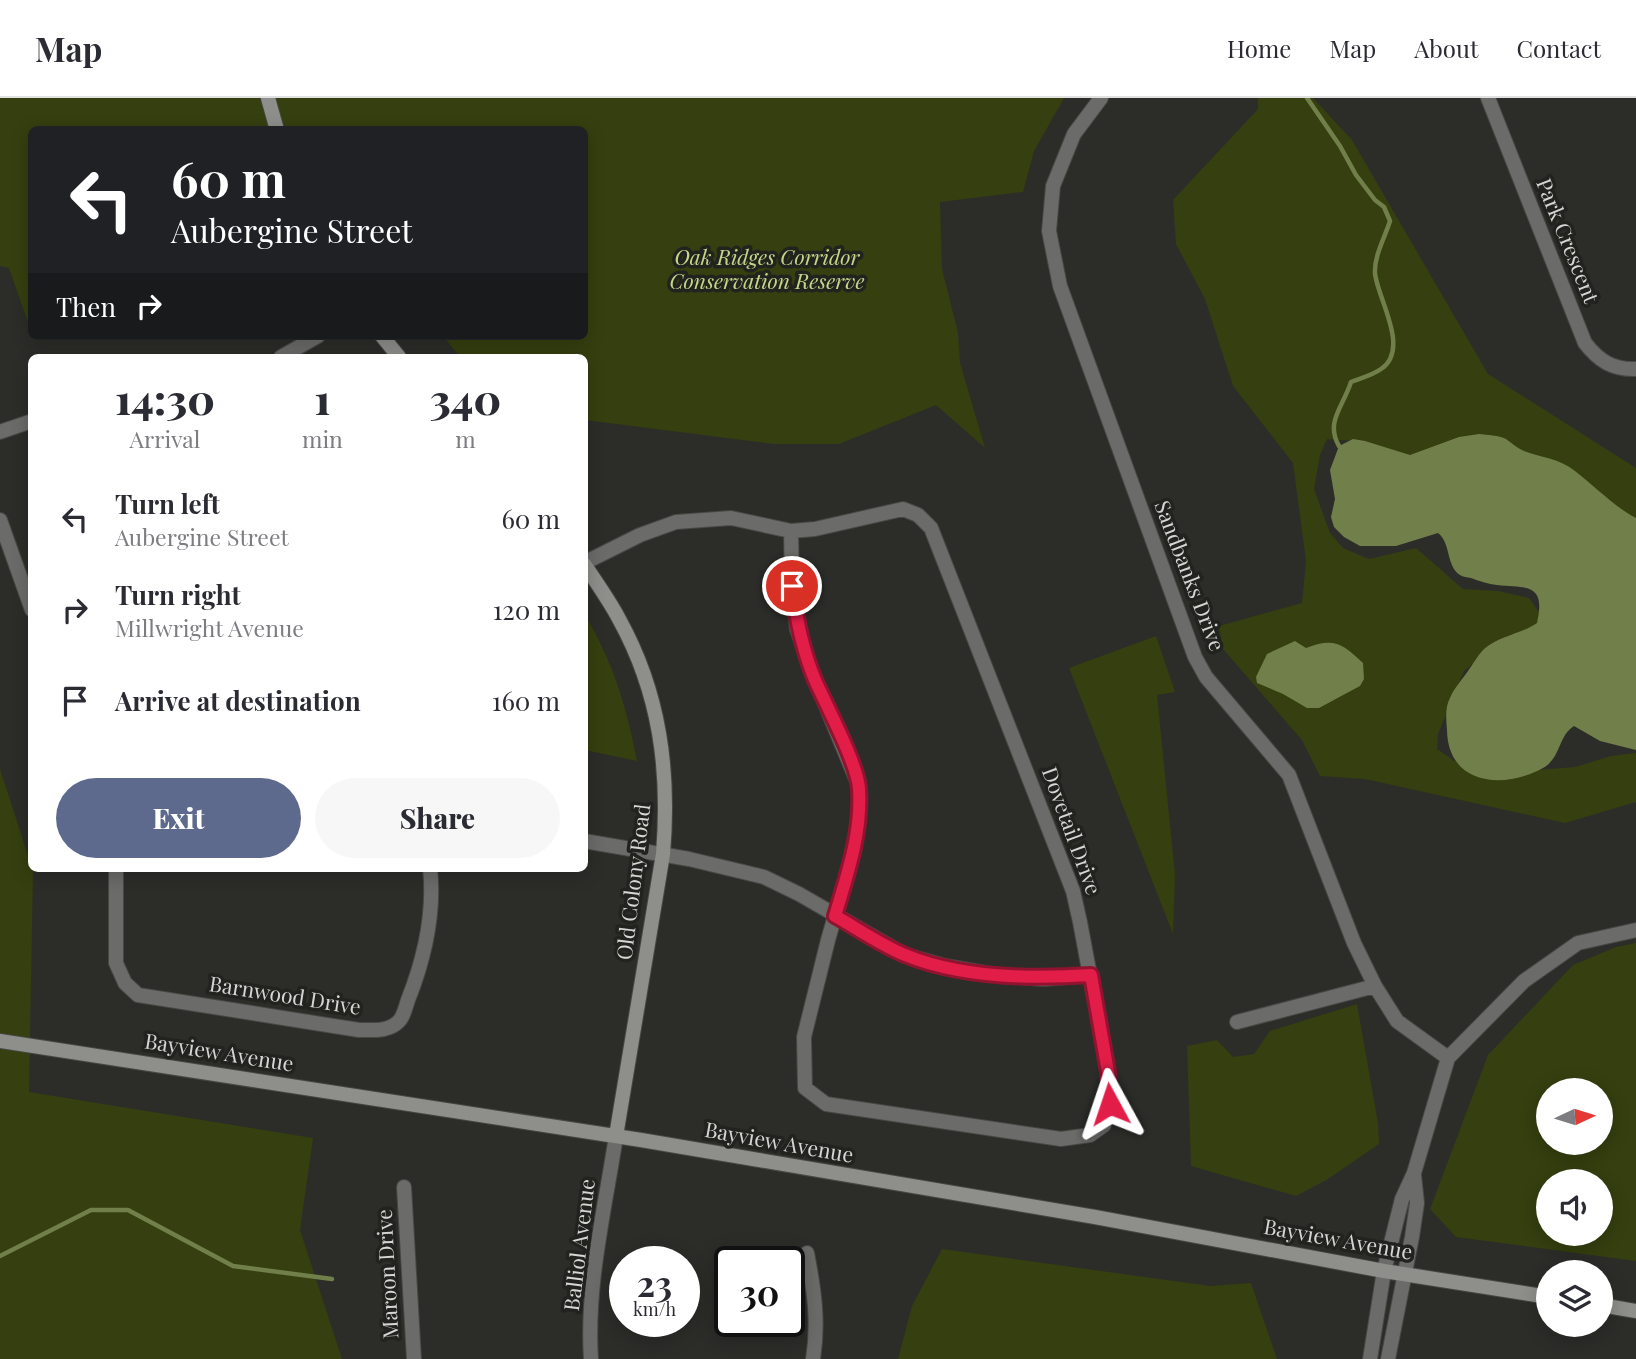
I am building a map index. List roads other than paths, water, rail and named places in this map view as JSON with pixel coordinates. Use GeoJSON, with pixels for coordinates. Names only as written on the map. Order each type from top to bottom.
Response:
{"type":"FeatureCollection","features":[{"type":"Feature","properties":{"kind":"main road"},"geometry":{"type":"LineString","coordinates":[[268,98],[276,126]]}},
{"type":"Feature","properties":{"kind":"main road"},"geometry":{"type":"LineString","coordinates":[[385,340],[397,354]]}},
{"type":"Feature","properties":{"kind":"main road","name":"Old Colony Road"},"geometry":{"type":"LineString","coordinates":[[588,570],[619,619],[642,670],[658,723],[667,810],[663,854],[616,1136]]}},
{"type":"Feature","properties":{"kind":"main road","name":"Bayview Avenue"},"geometry":{"type":"LineString","coordinates":[[0,1041],[616,1136],[1536,1295]]}},
{"type":"Feature","properties":{"kind":"main road"},"geometry":{"type":"LineString","coordinates":[[1613,1307],[1636,1311]]}},
{"type":"Feature","properties":{"kind":"street","name":"Sandbanks Drive"},"geometry":{"type":"LineString","coordinates":[[1101,98],[1074,134],[1053,186],[1049,230],[1060,286],[1195,657],[1206,677],[1289,775],[1354,943],[1375,986],[1397,1021],[1448,1058]]}},
{"type":"Feature","properties":{"kind":"street","name":"Park Crescent"},"geometry":{"type":"LineString","coordinates":[[1488,98],[1585,344],[1597,358],[1611,366],[1636,369]]}},
{"type":"Feature","properties":{"kind":"street"},"geometry":{"type":"LineString","coordinates":[[286,354],[311,340]]}},
{"type":"Feature","properties":{"kind":"street"},"geometry":{"type":"LineString","coordinates":[[0,432],[28,423]]}},
{"type":"Feature","properties":{"kind":"street","name":"Dovetail Drive"},"geometry":{"type":"LineString","coordinates":[[588,562],[640,535],[676,522],[731,518],[791,531],[815,530],[903,509],[918,515],[931,528],[1073,891],[1108,1072],[1110,1104],[1104,1125],[1090,1135],[1061,1139],[826,1104],[805,1088],[804,1037],[835,916]]}},
{"type":"Feature","properties":{"kind":"street"},"geometry":{"type":"LineString","coordinates":[[0,520],[28,599]]}},
{"type":"Feature","properties":{"kind":"street"},"geometry":{"type":"LineString","coordinates":[[791,531],[792,586],[797,629],[859,786],[859,816],[850,864],[835,916]]}},
{"type":"Feature","properties":{"kind":"street"},"geometry":{"type":"LineString","coordinates":[[588,842],[663,854],[764,877],[905,955],[945,966],[996,975],[1043,979],[1091,975]]}},
{"type":"Feature","properties":{"kind":"street","name":"Barnwood Drive"},"geometry":{"type":"LineString","coordinates":[[116,872],[116,963],[125,983],[138,995],[371,1030],[383,1030],[400,1020],[421,970],[430,929],[430,872]]}},
{"type":"Feature","properties":{"kind":"street"},"geometry":{"type":"LineString","coordinates":[[1370,1359],[1384,1270],[1402,1199],[1414,1174],[1448,1058],[1524,981],[1578,943],[1636,930]]}},
{"type":"Feature","properties":{"kind":"street"},"geometry":{"type":"LineString","coordinates":[[1237,1022],[1375,986]]}},
{"type":"Feature","properties":{"kind":"street","name":"Balliol Avenue"},"geometry":{"type":"LineString","coordinates":[[591,1359],[595,1275],[616,1136]]}},
{"type":"Feature","properties":{"kind":"street"},"geometry":{"type":"LineString","coordinates":[[1388,1359],[1417,1203],[1414,1174]]}},
{"type":"Feature","properties":{"kind":"street","name":"Maroon Drive"},"geometry":{"type":"LineString","coordinates":[[404,1186],[414,1359]]}},
{"type":"Feature","properties":{"kind":"street"},"geometry":{"type":"LineString","coordinates":[[807,1253],[818,1333],[813,1359]]}},
{"type":"Feature","properties":{"kind":"waterway"},"geometry":{"type":"LineString","coordinates":[[1307,98],[1356,175],[1375,200],[1384,207],[1390,221],[1378,253],[1375,273],[1390,323],[1393,349],[1389,360],[1381,369],[1351,382],[1335,422],[1335,437],[1339,446]]}},
{"type":"Feature","properties":{"kind":"waterway"},"geometry":{"type":"LineString","coordinates":[[0,1256],[91,1210],[128,1210],[233,1266],[332,1279]]}},
{"type":"Feature","properties":{"kind":"park label","name":"Oak Ridges Corridor Conservation Reserve"},"geometry":{"type":"Point","coordinates":[767,270]}}]}
